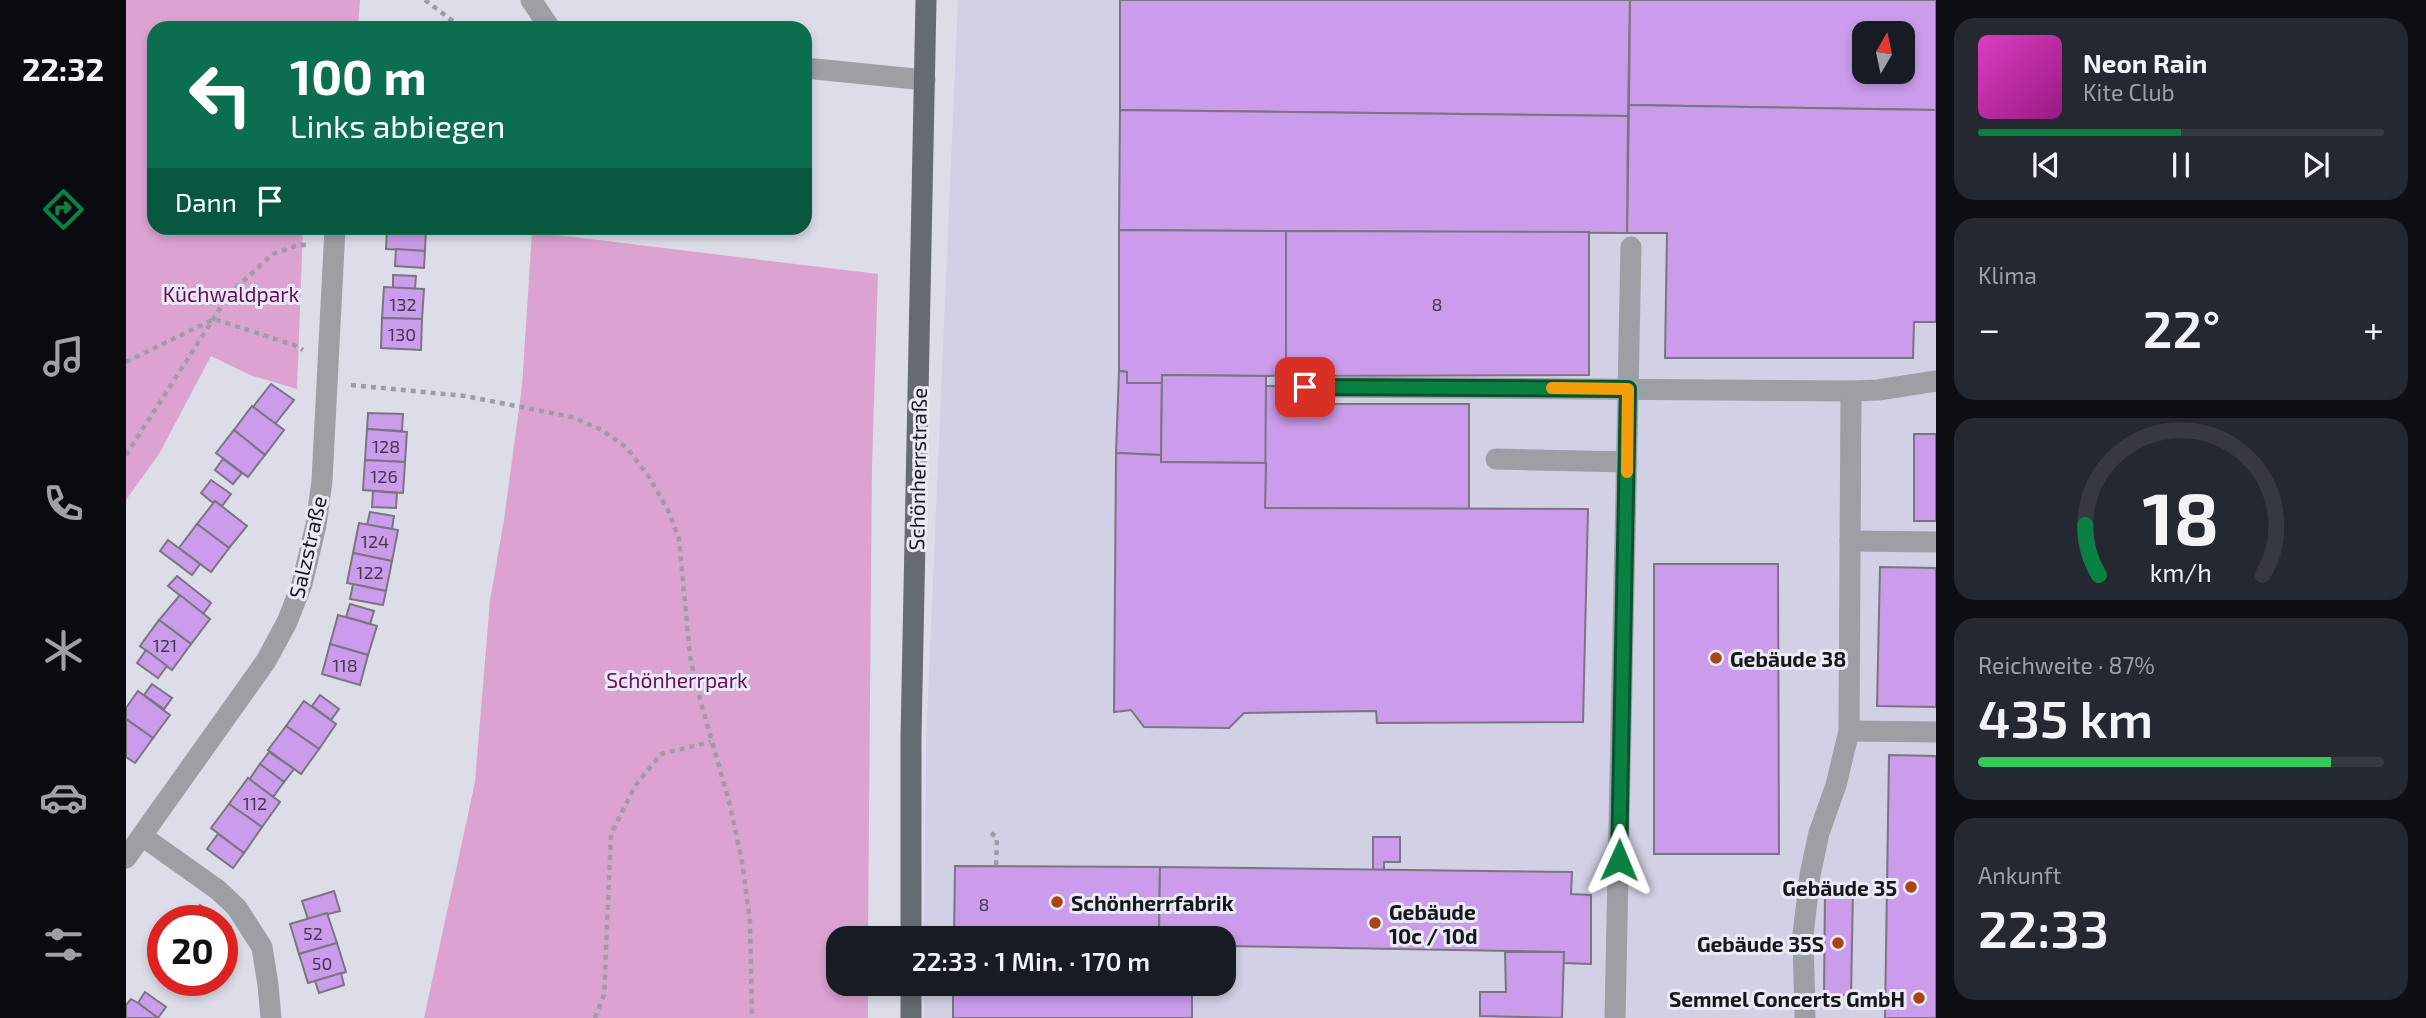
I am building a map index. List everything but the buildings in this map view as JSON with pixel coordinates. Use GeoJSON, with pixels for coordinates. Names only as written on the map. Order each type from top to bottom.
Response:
{"type":"FeatureCollection","features":[{"type":"Feature","properties":{"kind":"main road","name":"Schönherrstraße"},"geometry":{"type":"LineString","coordinates":[[911,926],[911,737],[926,0]]}},
{"type":"Feature","properties":{"kind":"main road"},"geometry":{"type":"LineString","coordinates":[[911,996],[911,1018]]}},
{"type":"Feature","properties":{"kind":"street"},"geometry":{"type":"LineString","coordinates":[[531,0],[545,21]]}},
{"type":"Feature","properties":{"kind":"street"},"geometry":{"type":"LineString","coordinates":[[812,69],[925,80]]}},
{"type":"Feature","properties":{"kind":"street","name":"Salzstraße"},"geometry":{"type":"LineString","coordinates":[[126,858],[266,661],[287,622],[302,584],[316,525],[322,481],[335,236]]}},
{"type":"Feature","properties":{"kind":"street"},"geometry":{"type":"LineString","coordinates":[[1615,1018],[1631,247]]}},
{"type":"Feature","properties":{"kind":"street"},"geometry":{"type":"LineString","coordinates":[[1305,387],[1851,391],[1878,390],[1936,381]]}},
{"type":"Feature","properties":{"kind":"street"},"geometry":{"type":"LineString","coordinates":[[1805,1018],[1803,935],[1810,874],[1819,833],[1836,785],[1849,731],[1851,391]]}},
{"type":"Feature","properties":{"kind":"street"},"geometry":{"type":"LineString","coordinates":[[1496,459],[1627,462]]}},
{"type":"Feature","properties":{"kind":"street"},"geometry":{"type":"LineString","coordinates":[[1850,541],[1936,542]]}},
{"type":"Feature","properties":{"kind":"street"},"geometry":{"type":"LineString","coordinates":[[1849,731],[1936,732]]}},
{"type":"Feature","properties":{"kind":"street"},"geometry":{"type":"LineString","coordinates":[[142,836],[218,890],[237,908],[262,947],[271,1018]]}},
{"type":"Feature","properties":{"kind":"path"},"geometry":{"type":"LineString","coordinates":[[425,0],[453,21]]}},
{"type":"Feature","properties":{"kind":"path"},"geometry":{"type":"LineString","coordinates":[[126,455],[230,293],[273,254],[335,236]]}},
{"type":"Feature","properties":{"kind":"path"},"geometry":{"type":"LineString","coordinates":[[126,362],[214,319],[294,345],[306,352]]}},
{"type":"Feature","properties":{"kind":"path"},"geometry":{"type":"LineString","coordinates":[[327,382],[465,396],[572,417],[602,430],[627,448],[649,477],[668,510],[679,539],[690,656],[730,805],[742,862],[750,921],[752,1018]]}},
{"type":"Feature","properties":{"kind":"path"},"geometry":{"type":"LineString","coordinates":[[594,1018],[604,995],[611,834],[635,786],[661,754],[711,742]]}},
{"type":"Feature","properties":{"kind":"path"},"geometry":{"type":"LineString","coordinates":[[991,833],[997,838],[996,867]]}},
{"type":"Feature","properties":{"kind":"shaded area","name":"Schönherrfabrik"},"geometry":{"type":"Polygon","coordinates":[[[958,0],[1936,0],[1936,1018],[924,1018],[924,996],[1236,996],[1236,926],[924,926],[926,742],[958,0]]]}},
{"type":"Feature","properties":{"kind":"green space","name":"Küchwaldpark"},"geometry":{"type":"Polygon","coordinates":[[[126,0],[360,0],[358,21],[147,21],[147,235],[303,235],[297,389],[250,375],[211,356],[159,454],[126,500],[126,0]]]}},
{"type":"Feature","properties":{"kind":"green space","name":"Schönherrpark"},"geometry":{"type":"Polygon","coordinates":[[[532,235],[557,235],[878,274],[872,465],[868,926],[826,926],[826,996],[868,996],[868,1018],[424,1018],[475,782],[490,600],[522,386],[532,235]]]}},
{"type":"Feature","properties":{"kind":"slow traffic"},"geometry":{"type":"LineString","coordinates":[[1552,388],[1628,389],[1627,472]]}},
{"type":"Feature","properties":{"kind":"place","name":"Gebäude 38"},"geometry":{"type":"Point","coordinates":[1716,658]}},
{"type":"Feature","properties":{"kind":"place","name":"Gebäude 35"},"geometry":{"type":"Point","coordinates":[1911,887]}},
{"type":"Feature","properties":{"kind":"place","name":"Schönherrfabrik"},"geometry":{"type":"Point","coordinates":[1057,902]}},
{"type":"Feature","properties":{"kind":"place","name":"Gebäude 10c / 10d"},"geometry":{"type":"Point","coordinates":[1375,923]}},
{"type":"Feature","properties":{"kind":"place","name":"Gebäude 35S"},"geometry":{"type":"Point","coordinates":[1838,943]}},
{"type":"Feature","properties":{"kind":"place","name":"Semmel Concerts GmbH"},"geometry":{"type":"Point","coordinates":[1919,998]}},
{"type":"Feature","properties":{"kind":"route"},"geometry":{"type":"LineString","coordinates":[[1305,387],[1628,389],[1619,860]]}}]}
